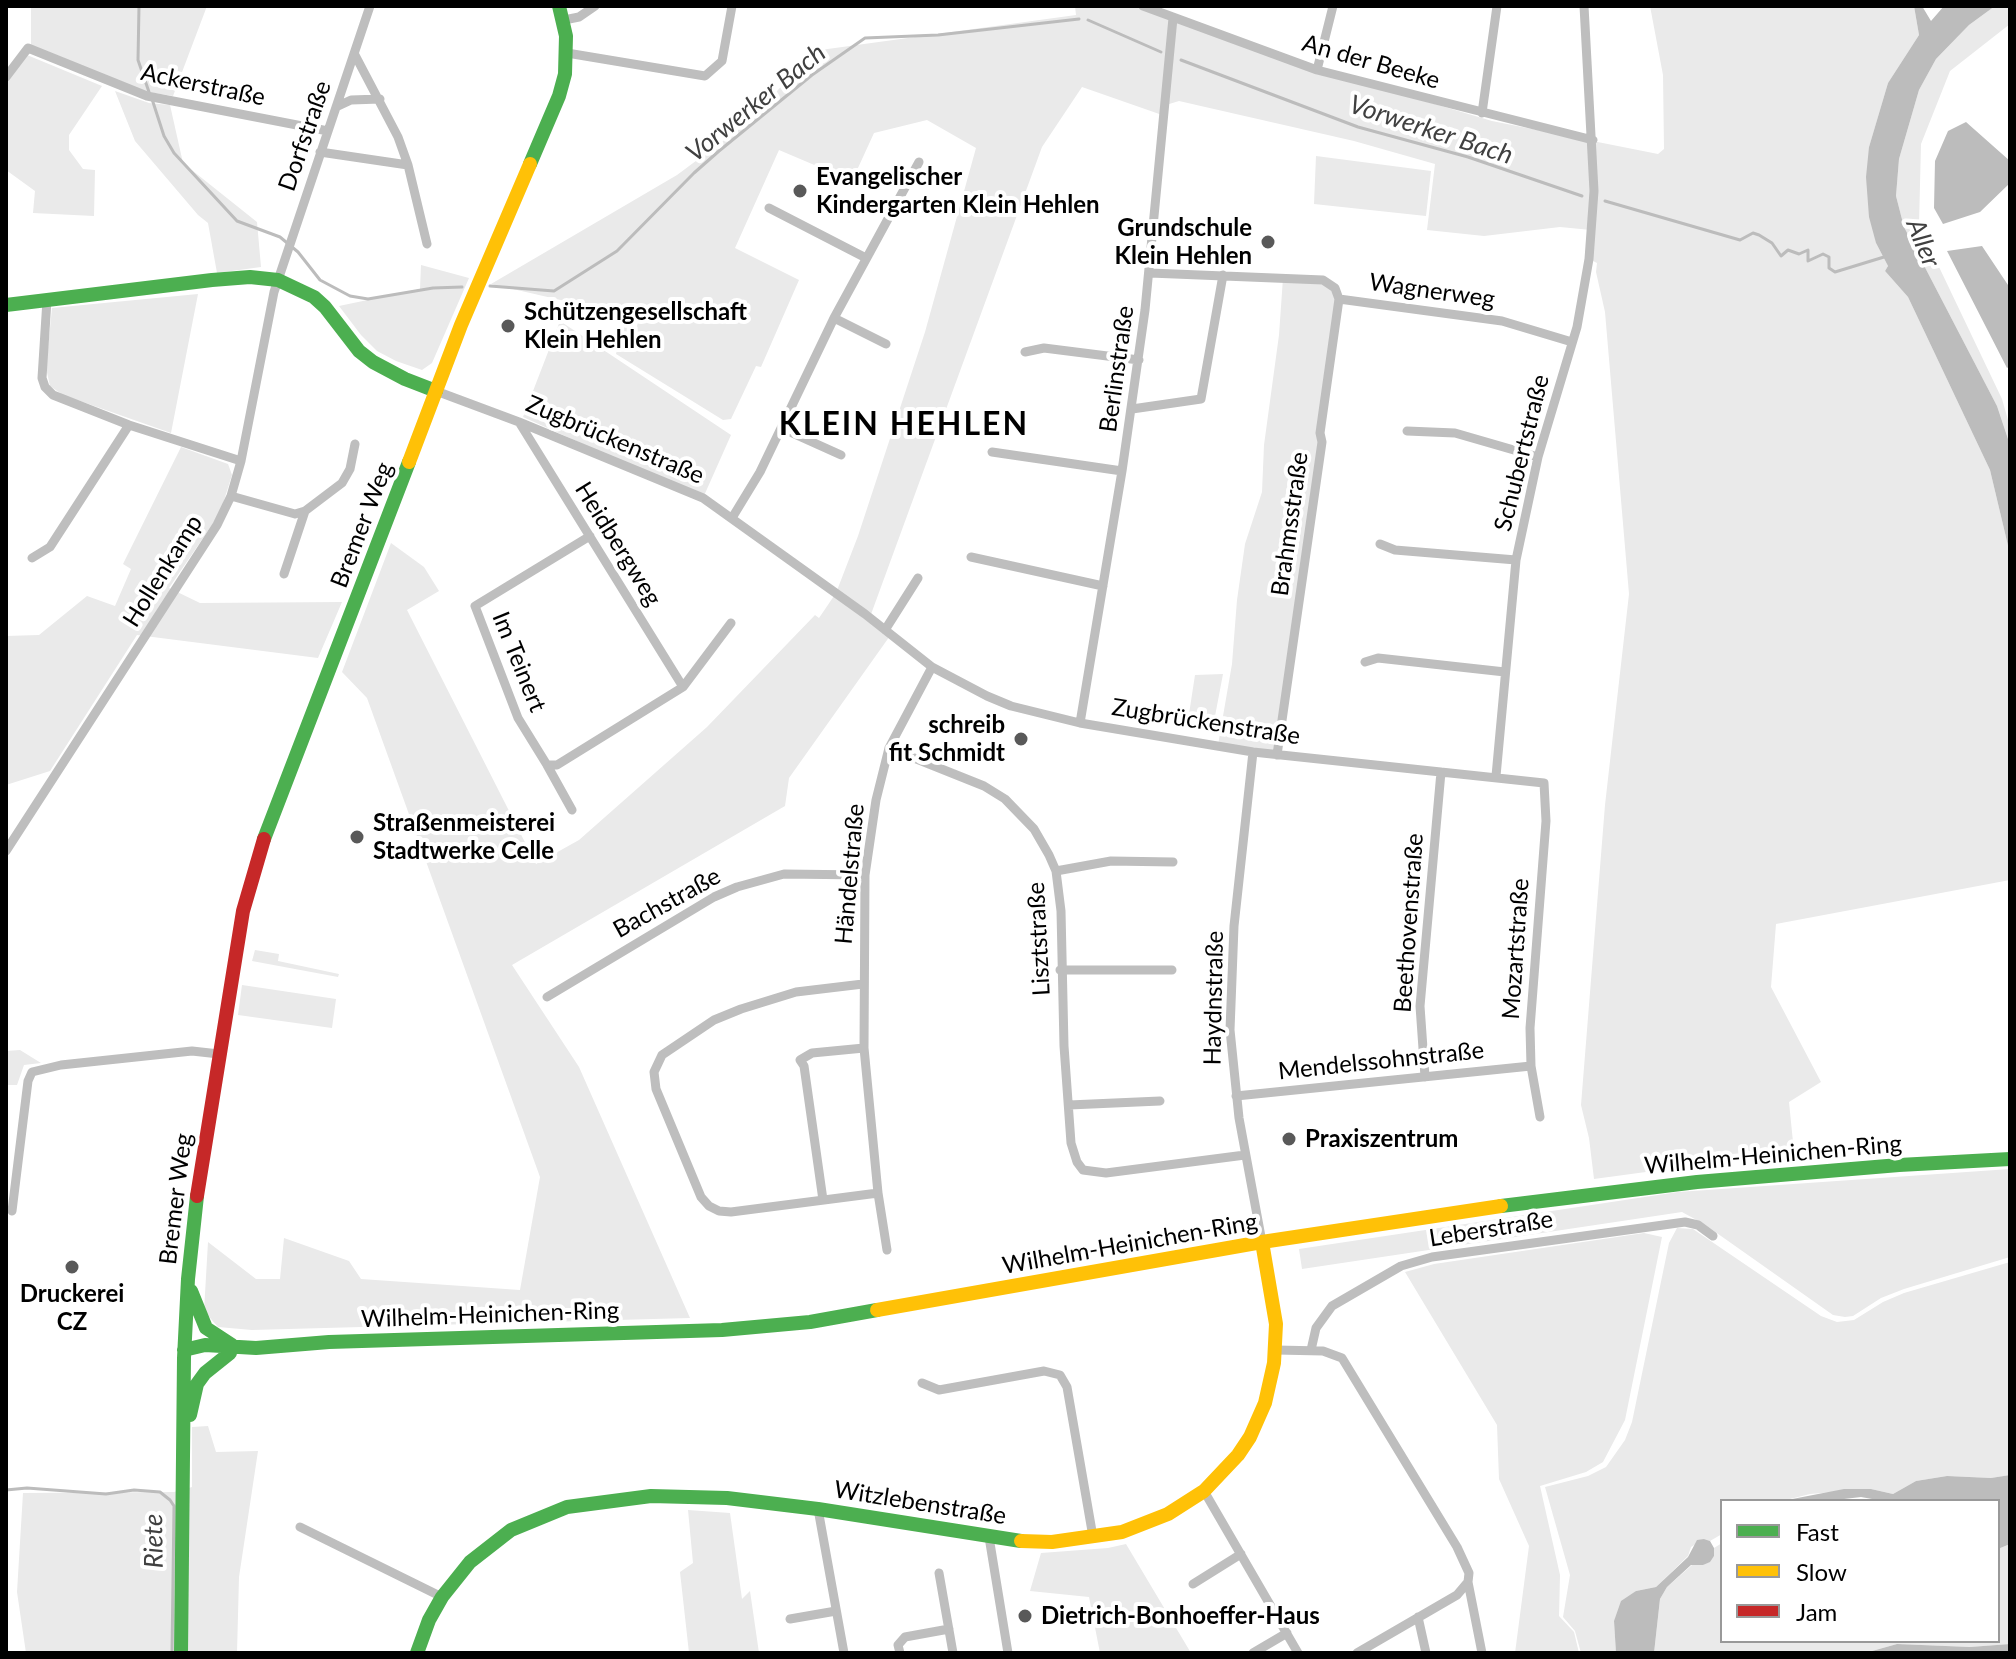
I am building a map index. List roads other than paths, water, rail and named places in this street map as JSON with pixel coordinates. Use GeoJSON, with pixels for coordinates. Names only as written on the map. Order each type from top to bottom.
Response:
{"type":"FeatureCollection","features":[{"type":"Feature","properties":{"kind":"main road","name":"Bremer Weg"},"geometry":{"type":"LineString","coordinates":[[183,1451],[188,1279],[199,1172],[240,926],[266,834],[436,391],[480,278],[559,96],[567,53],[563,10]]}},
{"type":"Feature","properties":{"kind":"main road"},"geometry":{"type":"LineString","coordinates":[[6,305],[212,280],[250,277],[278,280],[314,297],[359,351],[373,362],[436,391]]}},
{"type":"Feature","properties":{"kind":"main road","name":"Wilhelm-Heinichen-Ring"},"geometry":{"type":"LineString","coordinates":[[184,1350],[205,1345],[232,1350],[329,1342],[722,1330],[810,1322],[1262,1242],[1544,1200],[1697,1182],[2010,1159]]}},
{"type":"Feature","properties":{"kind":"main road","name":"Witzlebenstraße"},"geometry":{"type":"LineString","coordinates":[[417,1653],[429,1620],[442,1597],[470,1562],[528,1521],[567,1507],[667,1496],[727,1498],[818,1509],[989,1537],[1052,1542],[1093,1537],[1149,1523],[1183,1506],[1204,1491],[1232,1463],[1250,1437],[1265,1403],[1276,1350],[1274,1302],[1262,1242]]}},
{"type":"Feature","properties":{"kind":"main road"},"geometry":{"type":"LineString","coordinates":[[181,1653],[183,1451],[197,1384],[232,1350],[206,1328],[194,1304],[188,1279]]}},
{"type":"Feature","properties":{"kind":"street","name":"Dorfstraße"},"geometry":{"type":"LineString","coordinates":[[278,280],[370,6]]}},
{"type":"Feature","properties":{"kind":"street","name":"Bremer Weg"},"geometry":{"type":"LineString","coordinates":[[563,10],[579,17],[595,6]]}},
{"type":"Feature","properties":{"kind":"street"},"geometry":{"type":"LineString","coordinates":[[567,53],[705,76],[722,61],[732,6]]}},
{"type":"Feature","properties":{"kind":"street","name":"An der Beeke"},"geometry":{"type":"LineString","coordinates":[[1144,6],[1317,70],[1593,141]]}},
{"type":"Feature","properties":{"kind":"street"},"geometry":{"type":"LineString","coordinates":[[1317,70],[1333,6]]}},
{"type":"Feature","properties":{"kind":"street"},"geometry":{"type":"LineString","coordinates":[[1482,113],[1497,6]]}},
{"type":"Feature","properties":{"kind":"street","name":"Schubertstraße"},"geometry":{"type":"LineString","coordinates":[[1496,776],[1516,560],[1538,457],[1585,289],[1589,259],[1594,191],[1584,6]]}},
{"type":"Feature","properties":{"kind":"street","name":"Berlinstraße"},"geometry":{"type":"LineString","coordinates":[[1080,723],[1139,360],[1173,18]]}},
{"type":"Feature","properties":{"kind":"street","name":"Ackerstraße"},"geometry":{"type":"LineString","coordinates":[[6,77],[28,48],[147,96],[328,131]]}},
{"type":"Feature","properties":{"kind":"street"},"geometry":{"type":"LineString","coordinates":[[355,55],[380,99],[408,165],[427,244]]}},
{"type":"Feature","properties":{"kind":"street"},"geometry":{"type":"LineString","coordinates":[[336,107],[351,100],[380,99]]}},
{"type":"Feature","properties":{"kind":"street"},"geometry":{"type":"LineString","coordinates":[[320,152],[408,165]]}},
{"type":"Feature","properties":{"kind":"street"},"geometry":{"type":"LineString","coordinates":[[732,518],[760,472],[834,318],[919,162]]}},
{"type":"Feature","properties":{"kind":"street"},"geometry":{"type":"LineString","coordinates":[[769,208],[866,258]]}},
{"type":"Feature","properties":{"kind":"street","name":"Wagnerweg"},"geometry":{"type":"LineString","coordinates":[[1150,273],[1323,280],[1335,288],[1339,299],[1502,321],[1572,342]]}},
{"type":"Feature","properties":{"kind":"street"},"geometry":{"type":"LineString","coordinates":[[1132,409],[1201,399],[1223,275]]}},
{"type":"Feature","properties":{"kind":"street","name":"Hollenkamp"},"geometry":{"type":"LineString","coordinates":[[6,851],[217,525],[231,496],[278,280]]}},
{"type":"Feature","properties":{"kind":"street","name":"Brahmsstraße"},"geometry":{"type":"LineString","coordinates":[[1277,755],[1322,442],[1320,433],[1339,299]]}},
{"type":"Feature","properties":{"kind":"street"},"geometry":{"type":"LineString","coordinates":[[47,300],[42,367],[45,387],[62,401],[241,461]]}},
{"type":"Feature","properties":{"kind":"street"},"geometry":{"type":"LineString","coordinates":[[834,318],[886,344]]}},
{"type":"Feature","properties":{"kind":"street"},"geometry":{"type":"LineString","coordinates":[[1025,352],[1044,348],[1139,360]]}},
{"type":"Feature","properties":{"kind":"street","name":"Zugbrückenstraße"},"geometry":{"type":"LineString","coordinates":[[436,391],[703,498],[932,667],[1011,706],[1080,723],[1253,752],[1544,783]]}},
{"type":"Feature","properties":{"kind":"street","name":"Heidbergweg"},"geometry":{"type":"LineString","coordinates":[[519,422],[683,687]]}},
{"type":"Feature","properties":{"kind":"street"},"geometry":{"type":"LineString","coordinates":[[32,558],[50,547],[129,425]]}},
{"type":"Feature","properties":{"kind":"street"},"geometry":{"type":"LineString","coordinates":[[781,428],[841,455]]}},
{"type":"Feature","properties":{"kind":"street"},"geometry":{"type":"LineString","coordinates":[[1407,431],[1455,433],[1538,457]]}},
{"type":"Feature","properties":{"kind":"street"},"geometry":{"type":"LineString","coordinates":[[231,496],[295,514],[305,511],[342,483],[350,469],[355,444]]}},
{"type":"Feature","properties":{"kind":"street"},"geometry":{"type":"LineString","coordinates":[[992,452],[1122,471]]}},
{"type":"Feature","properties":{"kind":"street"},"geometry":{"type":"LineString","coordinates":[[284,574],[305,511]]}},
{"type":"Feature","properties":{"kind":"street","name":"Im Teinert"},"geometry":{"type":"LineString","coordinates":[[572,810],[518,718],[475,606],[590,536]]}},
{"type":"Feature","properties":{"kind":"street"},"geometry":{"type":"LineString","coordinates":[[1380,544],[1395,550],[1516,560]]}},
{"type":"Feature","properties":{"kind":"street"},"geometry":{"type":"LineString","coordinates":[[971,557],[1103,586]]}},
{"type":"Feature","properties":{"kind":"street"},"geometry":{"type":"LineString","coordinates":[[885,630],[918,578]]}},
{"type":"Feature","properties":{"kind":"street"},"geometry":{"type":"LineString","coordinates":[[547,765],[557,765],[683,687],[731,623]]}},
{"type":"Feature","properties":{"kind":"street"},"geometry":{"type":"LineString","coordinates":[[1365,662],[1378,658],[1505,672]]}},
{"type":"Feature","properties":{"kind":"street","name":"Händelstraße"},"geometry":{"type":"LineString","coordinates":[[887,1250],[878,1193],[864,1048],[865,875],[876,800],[889,748],[932,667]]}},
{"type":"Feature","properties":{"kind":"street","name":"Lisztstraße"},"geometry":{"type":"LineString","coordinates":[[889,748],[984,786],[1005,799],[1022,814],[1041,839],[1056,871],[1061,911],[1060,970],[1071,1143],[1083,1170],[1106,1173],[1245,1155]]}},
{"type":"Feature","properties":{"kind":"street","name":"Haydnstraße"},"geometry":{"type":"LineString","coordinates":[[1253,752],[1230,976],[1230,1030],[1236,1096],[1262,1242]]}},
{"type":"Feature","properties":{"kind":"street","name":"Beethovenstraße"},"geometry":{"type":"LineString","coordinates":[[1425,1077],[1420,1006],[1441,772]]}},
{"type":"Feature","properties":{"kind":"street","name":"Mozartstraße"},"geometry":{"type":"LineString","coordinates":[[1540,1117],[1531,1066],[1530,1028],[1546,821],[1544,783]]}},
{"type":"Feature","properties":{"kind":"street"},"geometry":{"type":"LineString","coordinates":[[1056,871],[1111,861],[1173,862]]}},
{"type":"Feature","properties":{"kind":"street","name":"Bachstraße"},"geometry":{"type":"LineString","coordinates":[[547,997],[714,897],[737,887],[784,874],[865,875]]}},
{"type":"Feature","properties":{"kind":"street"},"geometry":{"type":"LineString","coordinates":[[1060,970],[1172,970]]}},
{"type":"Feature","properties":{"kind":"street"},"geometry":{"type":"LineString","coordinates":[[863,984],[796,992],[714,1020],[662,1055],[654,1072],[656,1089],[701,1197],[709,1206],[731,1212],[878,1193]]}},
{"type":"Feature","properties":{"kind":"street"},"geometry":{"type":"LineString","coordinates":[[823,1200],[804,1066],[800,1060],[812,1053],[864,1048]]}},
{"type":"Feature","properties":{"kind":"street"},"geometry":{"type":"LineString","coordinates":[[12,1211],[28,1081],[32,1072],[61,1065],[192,1051],[219,1054]]}},
{"type":"Feature","properties":{"kind":"street","name":"Mendelssohnstraße"},"geometry":{"type":"LineString","coordinates":[[1236,1096],[1531,1066]]}},
{"type":"Feature","properties":{"kind":"street"},"geometry":{"type":"LineString","coordinates":[[1069,1105],[1160,1101]]}},
{"type":"Feature","properties":{"kind":"street","name":"Leberstraße"},"geometry":{"type":"LineString","coordinates":[[1311,1350],[1316,1328],[1332,1306],[1368,1283],[1432,1257],[1685,1222],[1698,1225],[1713,1236]]}},
{"type":"Feature","properties":{"kind":"street"},"geometry":{"type":"LineString","coordinates":[[1276,1350],[1330,1353],[1342,1358],[1350,1368],[1466,1563],[1482,1653]]}},
{"type":"Feature","properties":{"kind":"street"},"geometry":{"type":"LineString","coordinates":[[922,1383],[939,1390],[1044,1371],[1060,1375],[1067,1387],[1093,1537]]}},
{"type":"Feature","properties":{"kind":"street"},"geometry":{"type":"LineString","coordinates":[[1204,1491],[1298,1653]]}},
{"type":"Feature","properties":{"kind":"street"},"geometry":{"type":"LineString","coordinates":[[818,1509],[844,1653]]}},
{"type":"Feature","properties":{"kind":"street"},"geometry":{"type":"LineString","coordinates":[[300,1527],[442,1597]]}},
{"type":"Feature","properties":{"kind":"street"},"geometry":{"type":"LineString","coordinates":[[989,1537],[1008,1653]]}},
{"type":"Feature","properties":{"kind":"street"},"geometry":{"type":"LineString","coordinates":[[1193,1584],[1241,1554]]}},
{"type":"Feature","properties":{"kind":"street"},"geometry":{"type":"LineString","coordinates":[[939,1573],[953,1653]]}},
{"type":"Feature","properties":{"kind":"street"},"geometry":{"type":"LineString","coordinates":[[1363,1651],[1457,1595],[1468,1582]]}},
{"type":"Feature","properties":{"kind":"street"},"geometry":{"type":"LineString","coordinates":[[790,1619],[836,1611]]}},
{"type":"Feature","properties":{"kind":"street"},"geometry":{"type":"LineString","coordinates":[[1418,1617],[1426,1653]]}},
{"type":"Feature","properties":{"kind":"street"},"geometry":{"type":"LineString","coordinates":[[900,1653],[898,1645],[905,1637],[949,1629]]}},
{"type":"Feature","properties":{"kind":"street"},"geometry":{"type":"LineString","coordinates":[[1253,1653],[1287,1633]]}},
{"type":"Feature","properties":{"kind":"waterway","name":"Vorwerker Bach"},"geometry":{"type":"LineString","coordinates":[[139,6],[138,60],[149,92]]}},
{"type":"Feature","properties":{"kind":"waterway","name":"Vorwerker Bach"},"geometry":{"type":"LineString","coordinates":[[490,286],[554,291],[617,251],[719,151],[812,75],[865,38],[938,35],[1079,19]]}},
{"type":"Feature","properties":{"kind":"waterway","name":"Vorwerker Bach"},"geometry":{"type":"LineString","coordinates":[[1088,20],[1161,52]]}},
{"type":"Feature","properties":{"kind":"waterway","name":"Vorwerker Bach"},"geometry":{"type":"LineString","coordinates":[[1181,60],[1358,127],[1468,157],[1582,196]]}},
{"type":"Feature","properties":{"kind":"waterway","name":"Vorwerker Bach"},"geometry":{"type":"LineString","coordinates":[[152,99],[164,136],[174,153],[237,221],[280,237],[298,252],[320,280],[350,296],[368,299],[433,288],[462,287]]}},
{"type":"Feature","properties":{"kind":"waterway","name":"Vorwerker Bach"},"geometry":{"type":"LineString","coordinates":[[1605,201],[1740,240],[1753,233],[1772,243],[1781,256],[1788,250],[1799,254],[1808,250],[1808,261],[1823,254],[1829,257],[1829,268],[1835,272],[1884,257]]}},
{"type":"Feature","properties":{"kind":"waterway","name":"Riete"},"geometry":{"type":"LineString","coordinates":[[6,1490],[27,1488],[106,1494],[134,1490],[160,1492],[170,1500],[174,1506],[172,1653]]}},
{"type":"Feature","properties":{"kind":"place","name":"Evangelischer Kindergarten Klein Hehlen"},"geometry":{"type":"Point","coordinates":[800,191]}},
{"type":"Feature","properties":{"kind":"place","name":"Grundschule Klein Hehlen"},"geometry":{"type":"Point","coordinates":[1268,242]}},
{"type":"Feature","properties":{"kind":"place","name":"Schützengesellschaft Klein Hehlen"},"geometry":{"type":"Point","coordinates":[508,326]}},
{"type":"Feature","properties":{"kind":"place","name":"schreib fit Schmidt"},"geometry":{"type":"Point","coordinates":[1021,739]}},
{"type":"Feature","properties":{"kind":"place","name":"Straßenmeisterei Stadtwerke Celle"},"geometry":{"type":"Point","coordinates":[357,837]}},
{"type":"Feature","properties":{"kind":"place","name":"Praxiszentrum"},"geometry":{"type":"Point","coordinates":[1289,1139]}},
{"type":"Feature","properties":{"kind":"place","name":"Druckerei CZ"},"geometry":{"type":"Point","coordinates":[72,1267]}},
{"type":"Feature","properties":{"kind":"place","name":"Dietrich-Bonhoeffer-Haus"},"geometry":{"type":"Point","coordinates":[1025,1616]}},
{"type":"Feature","properties":{"kind":"district","name":"KLEIN HEHLEN"},"geometry":{"type":"Point","coordinates":[904,425]}},
{"type":"Feature","properties":{"kind":"water label","name":"Aller"},"geometry":{"type":"Point","coordinates":[1923,243]}}]}
